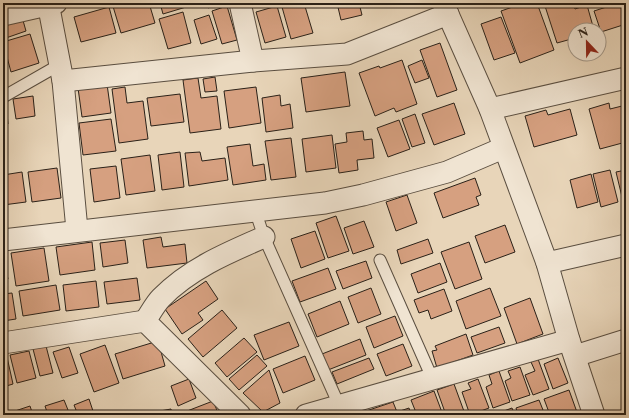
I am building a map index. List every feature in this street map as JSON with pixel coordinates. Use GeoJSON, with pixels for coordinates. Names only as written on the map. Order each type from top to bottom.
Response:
{"type":"FeatureCollection","features":[{"type":"Feature","properties":{"kind":"street"},"geometry":{"type":"LineString","coordinates":[[240,3],[253,61]]}},
{"type":"Feature","properties":{"kind":"street"},"geometry":{"type":"LineString","coordinates":[[3,15],[51,4],[61,73],[77,230]]}},
{"type":"Feature","properties":{"kind":"street"},"geometry":{"type":"LineString","coordinates":[[61,73],[347,54],[446,9],[490,109],[502,148],[547,263],[572,348],[594,415]]}},
{"type":"Feature","properties":{"kind":"street"},"geometry":{"type":"LineString","coordinates":[[490,109],[626,78]]}},
{"type":"Feature","properties":{"kind":"street"},"geometry":{"type":"LineString","coordinates":[[3,240],[77,230],[325,203],[363,195],[447,172],[502,148]]}},
{"type":"Feature","properties":{"kind":"street"},"geometry":{"type":"LineString","coordinates":[[3,342],[145,321],[160,299],[188,274],[221,256],[264,237]]}},
{"type":"Feature","properties":{"kind":"street"},"geometry":{"type":"LineString","coordinates":[[547,263],[626,245]]}},
{"type":"Feature","properties":{"kind":"street"},"geometry":{"type":"LineString","coordinates":[[145,321],[240,415]]}},
{"type":"Feature","properties":{"kind":"street"},"geometry":{"type":"LineString","coordinates":[[306,415],[433,380],[572,348],[626,340]]}},
{"type":"Feature","properties":{"kind":"lane"},"geometry":{"type":"LineString","coordinates":[[3,97],[61,73]]}},
{"type":"Feature","properties":{"kind":"lane"},"geometry":{"type":"LineString","coordinates":[[255,210],[264,237],[339,405]]}},
{"type":"Feature","properties":{"kind":"lane"},"geometry":{"type":"LineString","coordinates":[[380,260],[433,380]]}},
{"type":"Feature","properties":{"kind":"building"},"geometry":{"type":"Polygon","coordinates":[[[112,3],[149,3],[155,23],[121,33],[112,3]]]}},
{"type":"Feature","properties":{"kind":"building"},"geometry":{"type":"Polygon","coordinates":[[[160,3],[196,3],[196,4],[163,14],[160,3]]]}},
{"type":"Feature","properties":{"kind":"building"},"geometry":{"type":"Polygon","coordinates":[[[207,3],[219,3],[208,8],[207,3]]]}},
{"type":"Feature","properties":{"kind":"building"},"geometry":{"type":"Polygon","coordinates":[[[304,3],[313,33],[291,39],[282,7],[304,3]]]}},
{"type":"Feature","properties":{"kind":"building"},"geometry":{"type":"Polygon","coordinates":[[[337,3],[359,3],[362,15],[341,20],[337,3]]]}},
{"type":"Feature","properties":{"kind":"building"},"geometry":{"type":"Polygon","coordinates":[[[390,3],[403,3],[391,7],[390,3]]]}},
{"type":"Feature","properties":{"kind":"building"},"geometry":{"type":"Polygon","coordinates":[[[524,3],[537,3],[554,50],[520,63],[501,11],[524,3]]]}},
{"type":"Feature","properties":{"kind":"building"},"geometry":{"type":"Polygon","coordinates":[[[544,3],[573,3],[575,9],[587,5],[592,22],[567,22],[567,40],[557,43],[544,3]]]}},
{"type":"Feature","properties":{"kind":"building"},"geometry":{"type":"Polygon","coordinates":[[[619,3],[626,3],[626,24],[607,30],[607,22],[598,22],[594,11],[619,3]]]}},
{"type":"Feature","properties":{"kind":"building"},"geometry":{"type":"Polygon","coordinates":[[[227,6],[237,40],[222,44],[212,11],[227,6]]]}},
{"type":"Feature","properties":{"kind":"building"},"geometry":{"type":"Polygon","coordinates":[[[277,6],[286,37],[265,43],[256,12],[277,6]]]}},
{"type":"Feature","properties":{"kind":"building"},"geometry":{"type":"Polygon","coordinates":[[[109,7],[116,33],[81,42],[74,17],[109,7]]]}},
{"type":"Feature","properties":{"kind":"building"},"geometry":{"type":"Polygon","coordinates":[[[183,12],[191,43],[168,49],[159,19],[183,12]]]}},
{"type":"Feature","properties":{"kind":"building"},"geometry":{"type":"Polygon","coordinates":[[[209,15],[217,39],[201,44],[194,20],[209,15]]]}},
{"type":"Feature","properties":{"kind":"building"},"geometry":{"type":"Polygon","coordinates":[[[22,17],[26,31],[3,39],[3,23],[22,17]]]}},
{"type":"Feature","properties":{"kind":"building"},"geometry":{"type":"Polygon","coordinates":[[[501,17],[515,53],[494,60],[481,24],[501,17]]]}},
{"type":"Feature","properties":{"kind":"building"},"geometry":{"type":"Polygon","coordinates":[[[30,34],[39,63],[11,72],[3,42],[30,34]]]}},
{"type":"Feature","properties":{"kind":"building"},"geometry":{"type":"Polygon","coordinates":[[[440,43],[457,90],[437,97],[420,50],[440,43]]]}},
{"type":"Feature","properties":{"kind":"building"},"geometry":{"type":"Polygon","coordinates":[[[402,60],[417,104],[396,112],[394,108],[375,116],[359,73],[379,66],[380,68],[402,60]]]}},
{"type":"Feature","properties":{"kind":"building"},"geometry":{"type":"Polygon","coordinates":[[[422,60],[429,78],[415,83],[408,66],[422,60]]]}},
{"type":"Feature","properties":{"kind":"building"},"geometry":{"type":"Polygon","coordinates":[[[345,72],[350,106],[306,112],[301,78],[345,72]]]}},
{"type":"Feature","properties":{"kind":"building"},"geometry":{"type":"Polygon","coordinates":[[[215,77],[217,91],[205,92],[203,79],[215,77]]]}},
{"type":"Feature","properties":{"kind":"building"},"geometry":{"type":"Polygon","coordinates":[[[198,78],[201,98],[217,96],[221,129],[190,133],[183,80],[198,78]]]}},
{"type":"Feature","properties":{"kind":"building"},"geometry":{"type":"Polygon","coordinates":[[[107,84],[111,113],[82,117],[78,88],[107,84]]]}},
{"type":"Feature","properties":{"kind":"building"},"geometry":{"type":"Polygon","coordinates":[[[125,87],[127,103],[143,101],[148,139],[119,143],[112,89],[125,87]]]}},
{"type":"Feature","properties":{"kind":"building"},"geometry":{"type":"Polygon","coordinates":[[[256,87],[261,123],[229,128],[224,91],[256,87]]]}},
{"type":"Feature","properties":{"kind":"building"},"geometry":{"type":"Polygon","coordinates":[[[180,94],[184,122],[151,126],[147,98],[180,94]]]}},
{"type":"Feature","properties":{"kind":"building"},"geometry":{"type":"Polygon","coordinates":[[[280,95],[281,106],[290,104],[293,128],[266,132],[262,98],[280,95]]]}},
{"type":"Feature","properties":{"kind":"building"},"geometry":{"type":"Polygon","coordinates":[[[33,96],[35,116],[16,119],[13,99],[33,96]]]}},
{"type":"Feature","properties":{"kind":"building"},"geometry":{"type":"Polygon","coordinates":[[[3,103],[6,103],[8,124],[3,124],[3,103]]]}},
{"type":"Feature","properties":{"kind":"building"},"geometry":{"type":"Polygon","coordinates":[[[454,103],[465,134],[434,145],[422,114],[454,103]]]}},
{"type":"Feature","properties":{"kind":"building"},"geometry":{"type":"Polygon","coordinates":[[[609,103],[610,109],[626,105],[626,142],[600,149],[589,109],[609,103]]]}},
{"type":"Feature","properties":{"kind":"building"},"geometry":{"type":"Polygon","coordinates":[[[570,109],[577,135],[534,147],[525,116],[546,110],[548,115],[570,109]]]}},
{"type":"Feature","properties":{"kind":"building"},"geometry":{"type":"Polygon","coordinates":[[[415,114],[425,143],[412,147],[402,119],[415,114]]]}},
{"type":"Feature","properties":{"kind":"building"},"geometry":{"type":"Polygon","coordinates":[[[111,119],[116,151],[83,155],[79,123],[111,119]]]}},
{"type":"Feature","properties":{"kind":"building"},"geometry":{"type":"Polygon","coordinates":[[[399,120],[410,149],[388,157],[377,128],[399,120]]]}},
{"type":"Feature","properties":{"kind":"building"},"geometry":{"type":"Polygon","coordinates":[[[363,131],[364,140],[372,139],[374,158],[357,160],[358,170],[339,173],[335,144],[347,142],[346,133],[363,131]]]}},
{"type":"Feature","properties":{"kind":"building"},"geometry":{"type":"Polygon","coordinates":[[[332,135],[336,168],[306,172],[302,139],[332,135]]]}},
{"type":"Feature","properties":{"kind":"building"},"geometry":{"type":"Polygon","coordinates":[[[3,137],[7,163],[3,164],[3,137]]]}},
{"type":"Feature","properties":{"kind":"building"},"geometry":{"type":"Polygon","coordinates":[[[291,138],[296,177],[271,180],[265,141],[291,138]]]}},
{"type":"Feature","properties":{"kind":"building"},"geometry":{"type":"Polygon","coordinates":[[[250,144],[253,166],[264,164],[266,180],[233,185],[227,147],[250,144]]]}},
{"type":"Feature","properties":{"kind":"building"},"geometry":{"type":"Polygon","coordinates":[[[180,152],[184,187],[162,190],[158,155],[180,152]]]}},
{"type":"Feature","properties":{"kind":"building"},"geometry":{"type":"Polygon","coordinates":[[[200,152],[202,161],[225,158],[228,180],[189,186],[185,153],[200,152]]]}},
{"type":"Feature","properties":{"kind":"building"},"geometry":{"type":"Polygon","coordinates":[[[150,155],[155,191],[126,195],[121,159],[150,155]]]}},
{"type":"Feature","properties":{"kind":"building"},"geometry":{"type":"Polygon","coordinates":[[[116,166],[120,198],[94,202],[90,169],[116,166]]]}},
{"type":"Feature","properties":{"kind":"building"},"geometry":{"type":"Polygon","coordinates":[[[57,168],[61,198],[32,202],[28,172],[57,168]]]}},
{"type":"Feature","properties":{"kind":"building"},"geometry":{"type":"Polygon","coordinates":[[[610,170],[618,202],[601,207],[593,174],[610,170]]]}},
{"type":"Feature","properties":{"kind":"building"},"geometry":{"type":"Polygon","coordinates":[[[626,170],[626,196],[622,197],[616,172],[626,170]]]}},
{"type":"Feature","properties":{"kind":"building"},"geometry":{"type":"Polygon","coordinates":[[[22,172],[26,202],[3,205],[3,175],[22,172]]]}},
{"type":"Feature","properties":{"kind":"building"},"geometry":{"type":"Polygon","coordinates":[[[591,174],[598,202],[577,208],[570,180],[591,174]]]}},
{"type":"Feature","properties":{"kind":"building"},"geometry":{"type":"Polygon","coordinates":[[[475,178],[481,195],[476,197],[479,205],[443,218],[434,193],[475,178]]]}},
{"type":"Feature","properties":{"kind":"building"},"geometry":{"type":"Polygon","coordinates":[[[407,195],[417,223],[396,231],[386,202],[407,195]]]}},
{"type":"Feature","properties":{"kind":"building"},"geometry":{"type":"Polygon","coordinates":[[[336,216],[349,251],[328,258],[316,223],[336,216]]]}},
{"type":"Feature","properties":{"kind":"building"},"geometry":{"type":"Polygon","coordinates":[[[364,221],[374,247],[353,254],[344,228],[364,221]]]}},
{"type":"Feature","properties":{"kind":"building"},"geometry":{"type":"Polygon","coordinates":[[[505,225],[515,252],[485,263],[475,236],[505,225]]]}},
{"type":"Feature","properties":{"kind":"building"},"geometry":{"type":"Polygon","coordinates":[[[315,231],[325,259],[301,268],[291,239],[315,231]]]}},
{"type":"Feature","properties":{"kind":"building"},"geometry":{"type":"Polygon","coordinates":[[[161,237],[163,247],[185,244],[187,263],[147,268],[143,240],[161,237]]]}},
{"type":"Feature","properties":{"kind":"building"},"geometry":{"type":"Polygon","coordinates":[[[428,239],[433,253],[401,264],[397,250],[428,239]]]}},
{"type":"Feature","properties":{"kind":"building"},"geometry":{"type":"Polygon","coordinates":[[[125,240],[128,263],[103,267],[100,243],[125,240]]]}},
{"type":"Feature","properties":{"kind":"building"},"geometry":{"type":"Polygon","coordinates":[[[92,242],[95,270],[60,275],[56,247],[92,242]]]}},
{"type":"Feature","properties":{"kind":"building"},"geometry":{"type":"Polygon","coordinates":[[[469,242],[482,279],[455,289],[441,252],[469,242]]]}},
{"type":"Feature","properties":{"kind":"building"},"geometry":{"type":"Polygon","coordinates":[[[44,248],[49,281],[16,286],[11,253],[44,248]]]}},
{"type":"Feature","properties":{"kind":"building"},"geometry":{"type":"Polygon","coordinates":[[[3,256],[8,279],[3,280],[3,256]]]}},
{"type":"Feature","properties":{"kind":"building"},"geometry":{"type":"Polygon","coordinates":[[[366,261],[372,278],[343,289],[336,271],[366,261]]]}},
{"type":"Feature","properties":{"kind":"building"},"geometry":{"type":"Polygon","coordinates":[[[440,263],[447,282],[418,293],[411,274],[440,263]]]}},
{"type":"Feature","properties":{"kind":"building"},"geometry":{"type":"Polygon","coordinates":[[[328,268],[336,289],[300,302],[292,281],[328,268]]]}},
{"type":"Feature","properties":{"kind":"building"},"geometry":{"type":"Polygon","coordinates":[[[137,278],[140,300],[107,304],[104,282],[137,278]]]}},
{"type":"Feature","properties":{"kind":"building"},"geometry":{"type":"Polygon","coordinates":[[[96,281],[99,307],[66,311],[63,285],[96,281]]]}},
{"type":"Feature","properties":{"kind":"building"},"geometry":{"type":"Polygon","coordinates":[[[206,281],[218,299],[198,313],[203,320],[182,334],[165,309],[206,281]]]}},
{"type":"Feature","properties":{"kind":"building"},"geometry":{"type":"Polygon","coordinates":[[[56,285],[60,310],[23,316],[19,291],[56,285]]]}},
{"type":"Feature","properties":{"kind":"building"},"geometry":{"type":"Polygon","coordinates":[[[371,288],[381,314],[358,323],[348,297],[371,288]]]}},
{"type":"Feature","properties":{"kind":"building"},"geometry":{"type":"Polygon","coordinates":[[[490,288],[501,316],[466,329],[456,301],[490,288]]]}},
{"type":"Feature","properties":{"kind":"building"},"geometry":{"type":"Polygon","coordinates":[[[444,289],[452,311],[431,319],[428,310],[419,313],[414,300],[444,289]]]}},
{"type":"Feature","properties":{"kind":"building"},"geometry":{"type":"Polygon","coordinates":[[[12,293],[16,319],[3,321],[3,294],[12,293]]]}},
{"type":"Feature","properties":{"kind":"building"},"geometry":{"type":"Polygon","coordinates":[[[530,298],[543,334],[517,344],[504,308],[530,298]]]}},
{"type":"Feature","properties":{"kind":"building"},"geometry":{"type":"Polygon","coordinates":[[[340,301],[349,324],[317,337],[308,314],[340,301]]]}},
{"type":"Feature","properties":{"kind":"building"},"geometry":{"type":"Polygon","coordinates":[[[222,310],[237,328],[203,357],[188,339],[222,310]]]}},
{"type":"Feature","properties":{"kind":"building"},"geometry":{"type":"Polygon","coordinates":[[[395,316],[403,336],[374,348],[366,327],[395,316]]]}},
{"type":"Feature","properties":{"kind":"building"},"geometry":{"type":"Polygon","coordinates":[[[289,322],[299,346],[264,360],[254,335],[289,322]]]}},
{"type":"Feature","properties":{"kind":"building"},"geometry":{"type":"Polygon","coordinates":[[[499,327],[505,343],[477,353],[471,337],[499,327]]]}},
{"type":"Feature","properties":{"kind":"building"},"geometry":{"type":"Polygon","coordinates":[[[466,334],[473,355],[437,368],[432,351],[437,350],[435,346],[466,334]]]}},
{"type":"Feature","properties":{"kind":"building"},"geometry":{"type":"Polygon","coordinates":[[[244,338],[257,352],[227,377],[215,363],[244,338]]]}},
{"type":"Feature","properties":{"kind":"building"},"geometry":{"type":"Polygon","coordinates":[[[360,339],[366,355],[328,370],[322,354],[360,339]]]}},
{"type":"Feature","properties":{"kind":"building"},"geometry":{"type":"Polygon","coordinates":[[[158,341],[165,366],[123,379],[115,354],[158,341]]]}},
{"type":"Feature","properties":{"kind":"building"},"geometry":{"type":"Polygon","coordinates":[[[403,344],[412,366],[386,376],[377,354],[403,344]]]}},
{"type":"Feature","properties":{"kind":"building"},"geometry":{"type":"Polygon","coordinates":[[[105,345],[119,383],[94,392],[80,354],[105,345]]]}},
{"type":"Feature","properties":{"kind":"building"},"geometry":{"type":"Polygon","coordinates":[[[46,346],[53,373],[40,376],[33,349],[46,346]]]}},
{"type":"Feature","properties":{"kind":"building"},"geometry":{"type":"Polygon","coordinates":[[[69,347],[78,373],[62,378],[53,352],[69,347]]]}},
{"type":"Feature","properties":{"kind":"building"},"geometry":{"type":"Polygon","coordinates":[[[29,351],[36,378],[17,383],[10,355],[29,351]]]}},
{"type":"Feature","properties":{"kind":"building"},"geometry":{"type":"Polygon","coordinates":[[[257,355],[267,366],[239,390],[229,379],[257,355]]]}},
{"type":"Feature","properties":{"kind":"building"},"geometry":{"type":"Polygon","coordinates":[[[305,356],[315,380],[283,393],[273,369],[305,356]]]}},
{"type":"Feature","properties":{"kind":"building"},"geometry":{"type":"Polygon","coordinates":[[[7,357],[13,384],[3,387],[3,358],[7,357]]]}},
{"type":"Feature","properties":{"kind":"building"},"geometry":{"type":"Polygon","coordinates":[[[369,358],[374,369],[337,384],[332,372],[369,358]]]}},
{"type":"Feature","properties":{"kind":"building"},"geometry":{"type":"Polygon","coordinates":[[[558,358],[568,383],[553,389],[544,364],[558,358]]]}},
{"type":"Feature","properties":{"kind":"building"},"geometry":{"type":"Polygon","coordinates":[[[538,359],[549,389],[533,395],[525,375],[535,371],[531,362],[538,359]]]}},
{"type":"Feature","properties":{"kind":"building"},"geometry":{"type":"Polygon","coordinates":[[[520,367],[530,395],[512,401],[505,381],[511,378],[508,371],[520,367]]]}},
{"type":"Feature","properties":{"kind":"building"},"geometry":{"type":"Polygon","coordinates":[[[269,370],[280,403],[263,412],[243,393],[269,370]]]}},
{"type":"Feature","properties":{"kind":"building"},"geometry":{"type":"Polygon","coordinates":[[[499,371],[510,402],[493,408],[486,387],[492,384],[489,375],[499,371]]]}},
{"type":"Feature","properties":{"kind":"building"},"geometry":{"type":"Polygon","coordinates":[[[189,379],[196,398],[178,406],[171,386],[189,379]]]}},
{"type":"Feature","properties":{"kind":"building"},"geometry":{"type":"Polygon","coordinates":[[[478,379],[489,408],[470,415],[462,392],[471,389],[468,383],[478,379]]]}},
{"type":"Feature","properties":{"kind":"building"},"geometry":{"type":"Polygon","coordinates":[[[454,384],[465,414],[463,415],[446,415],[437,390],[454,384]]]}},
{"type":"Feature","properties":{"kind":"building"},"geometry":{"type":"Polygon","coordinates":[[[569,390],[578,415],[550,415],[544,399],[569,390]]]}},
{"type":"Feature","properties":{"kind":"building"},"geometry":{"type":"Polygon","coordinates":[[[434,391],[443,415],[417,415],[411,400],[434,391]]]}},
{"type":"Feature","properties":{"kind":"building"},"geometry":{"type":"Polygon","coordinates":[[[89,399],[93,411],[78,415],[74,405],[89,399]]]}},
{"type":"Feature","properties":{"kind":"building"},"geometry":{"type":"Polygon","coordinates":[[[64,400],[70,415],[48,415],[45,406],[64,400]]]}},
{"type":"Feature","properties":{"kind":"building"},"geometry":{"type":"Polygon","coordinates":[[[539,400],[545,415],[518,415],[516,408],[539,400]]]}},
{"type":"Feature","properties":{"kind":"building"},"geometry":{"type":"Polygon","coordinates":[[[213,401],[219,415],[183,415],[182,413],[213,401]]]}},
{"type":"Feature","properties":{"kind":"building"},"geometry":{"type":"Polygon","coordinates":[[[393,402],[397,412],[409,408],[411,415],[364,415],[363,412],[393,402]]]}},
{"type":"Feature","properties":{"kind":"building"},"geometry":{"type":"Polygon","coordinates":[[[30,406],[33,415],[14,415],[12,412],[30,406]]]}},
{"type":"Feature","properties":{"kind":"building"},"geometry":{"type":"Polygon","coordinates":[[[512,408],[515,415],[493,415],[512,408]]]}},
{"type":"Feature","properties":{"kind":"building"},"geometry":{"type":"Polygon","coordinates":[[[171,409],[172,415],[149,415],[149,413],[171,409]]]}}]}
